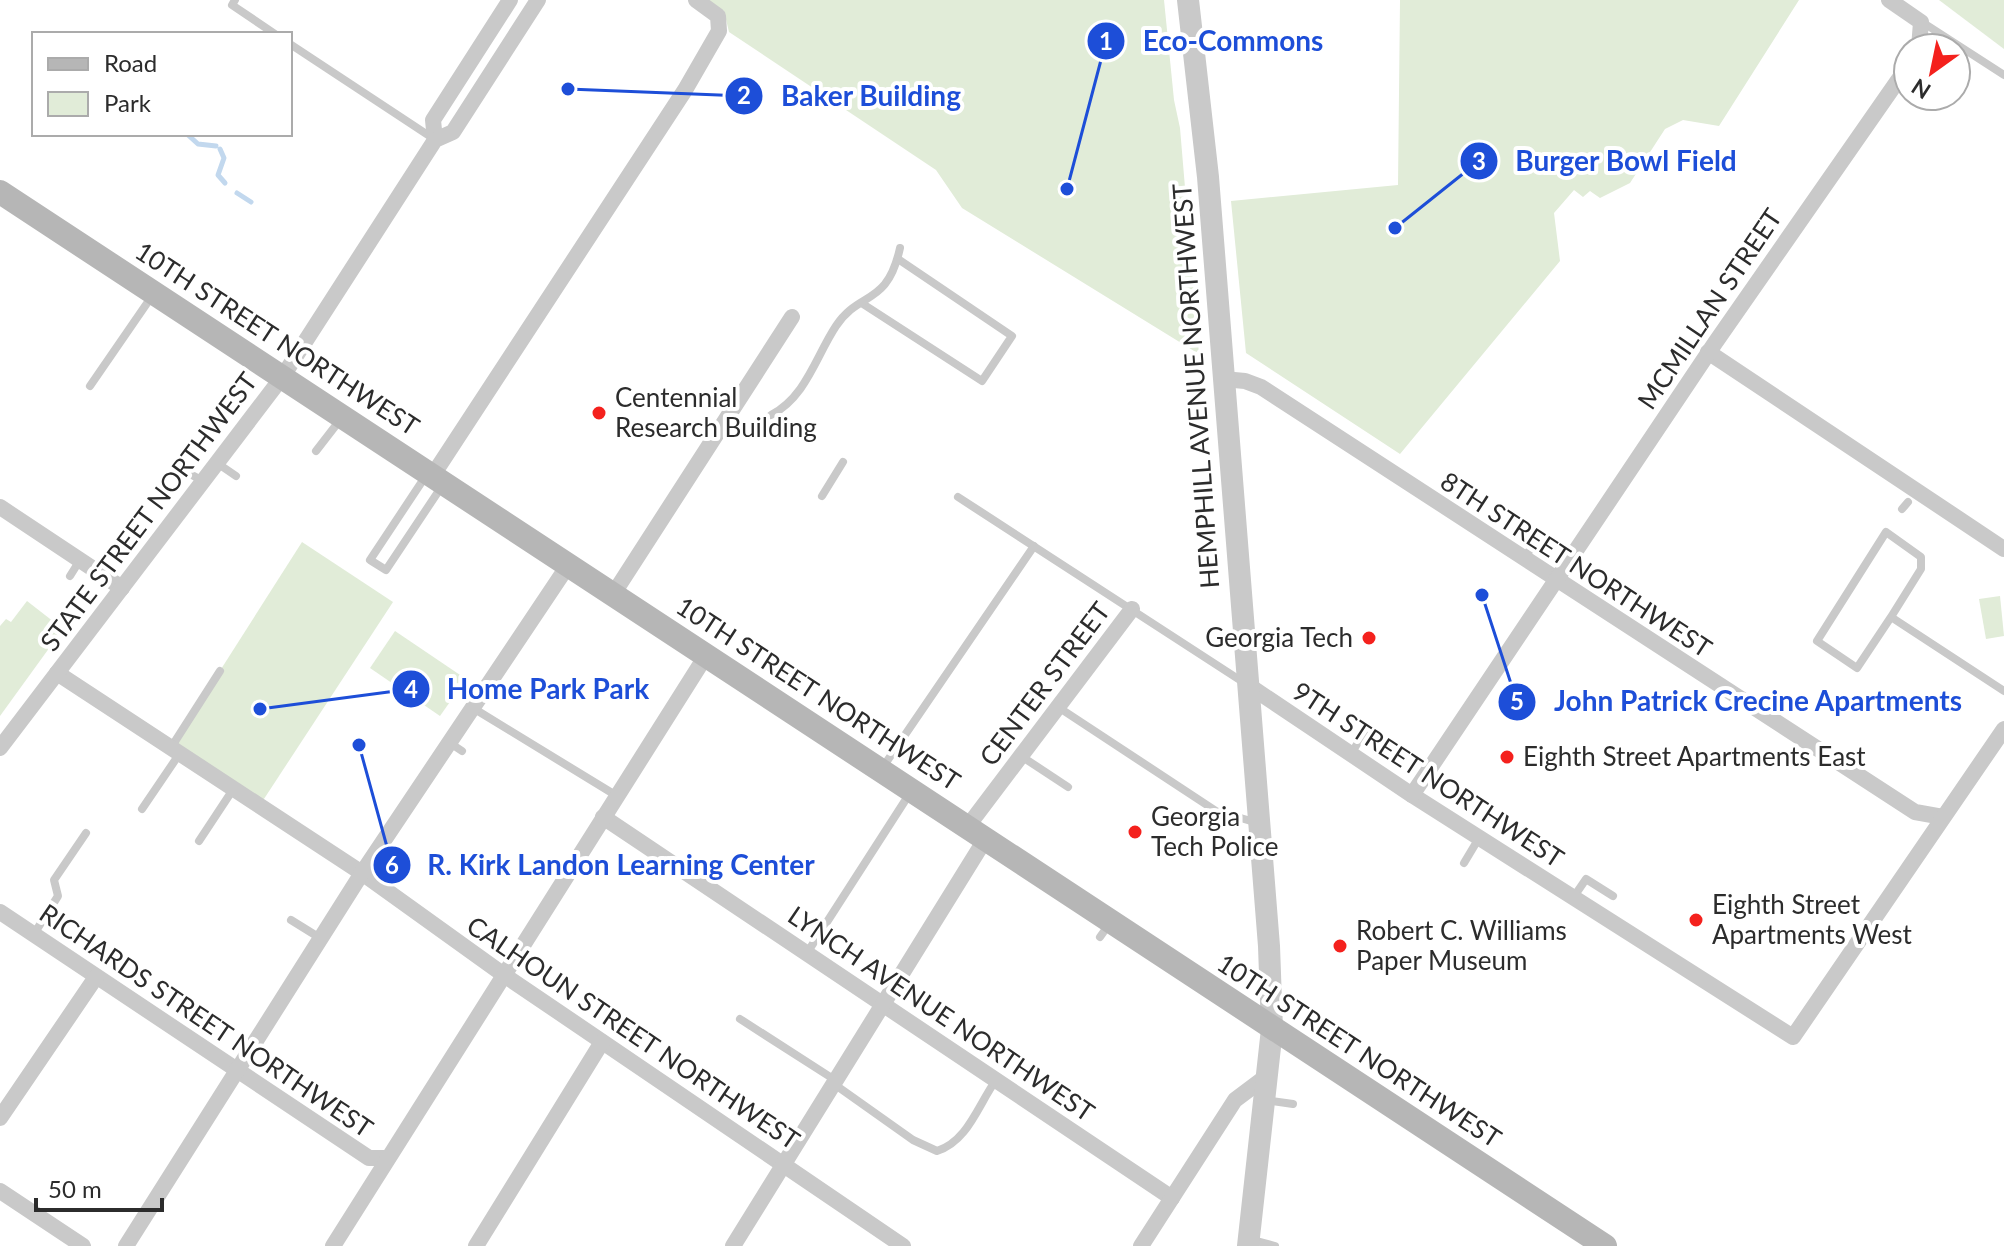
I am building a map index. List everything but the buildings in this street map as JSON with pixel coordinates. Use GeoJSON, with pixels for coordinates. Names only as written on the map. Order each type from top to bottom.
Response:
{"type":"FeatureCollection","features":[{"type":"Feature","properties":{"kind":"main road","name":"10TH STREET NORTHWEST"},"geometry":{"type":"LineString","coordinates":[[1,194],[977,832],[1105,930],[1272,1029],[1605,1246]]}},
{"type":"Feature","properties":{"kind":"street","name":"STATE STREET NORTHWEST"},"geometry":{"type":"LineString","coordinates":[[435,140],[433,120],[510,0]]}},
{"type":"Feature","properties":{"kind":"street","name":"STATE STREET NORTHWEST"},"geometry":{"type":"LineString","coordinates":[[0,748],[283,376],[435,140],[453,132],[538,0]]}},
{"type":"Feature","properties":{"kind":"street"},"geometry":{"type":"LineString","coordinates":[[435,476],[685,90],[719,31],[718,16],[696,0]]}},
{"type":"Feature","properties":{"kind":"street","name":"HEMPHILL AVENUE NORTHWEST"},"geometry":{"type":"LineString","coordinates":[[1188,0],[1208,177],[1259,823],[1272,1029],[1248,1242]]}},
{"type":"Feature","properties":{"kind":"street"},"geometry":{"type":"LineString","coordinates":[[1889,0],[1921,22],[1920,32]]}},
{"type":"Feature","properties":{"kind":"street","name":"MCMILLAN STREET"},"geometry":{"type":"LineString","coordinates":[[1412,795],[1708,352],[1892,89]]}},
{"type":"Feature","properties":{"kind":"street"},"geometry":{"type":"LineString","coordinates":[[614,593],[792,317]]}},
{"type":"Feature","properties":{"kind":"street"},"geometry":{"type":"LineString","coordinates":[[1708,352],[2004,549]]}},
{"type":"Feature","properties":{"kind":"street","name":"8TH STREET NORTHWEST"},"geometry":{"type":"LineString","coordinates":[[1223,379],[1245,381],[1261,387],[1555,581],[1915,812],[1943,817]]}},
{"type":"Feature","properties":{"kind":"street"},"geometry":{"type":"LineString","coordinates":[[0,507],[122,588]]}},
{"type":"Feature","properties":{"kind":"street"},"geometry":{"type":"LineString","coordinates":[[126,1246],[362,873],[456,747],[473,708],[569,564]]}},
{"type":"Feature","properties":{"kind":"street","name":"CENTER STREET"},"geometry":{"type":"LineString","coordinates":[[733,1246],[882,1004],[1021,756],[1132,609]]}},
{"type":"Feature","properties":{"kind":"street"},"geometry":{"type":"LineString","coordinates":[[333,1246],[707,654]]}},
{"type":"Feature","properties":{"kind":"street","name":"CALHOUN STREET NORTHWEST"},"geometry":{"type":"LineString","coordinates":[[57,673],[362,873],[504,975],[903,1246]]}},
{"type":"Feature","properties":{"kind":"street","name":"9TH STREET NORTHWEST"},"geometry":{"type":"LineString","coordinates":[[1248,685],[1412,795],[1793,1037],[1943,817]]}},
{"type":"Feature","properties":{"kind":"street"},"geometry":{"type":"LineString","coordinates":[[1943,817],[2004,729]]}},
{"type":"Feature","properties":{"kind":"street","name":"LYNCH AVENUE NORTHWEST"},"geometry":{"type":"LineString","coordinates":[[603,817],[1172,1198]]}},
{"type":"Feature","properties":{"kind":"street","name":"RICHARDS STREET NORTHWEST"},"geometry":{"type":"LineString","coordinates":[[0,912],[369,1158],[388,1158]]}},
{"type":"Feature","properties":{"kind":"street"},"geometry":{"type":"LineString","coordinates":[[0,1118],[96,977]]}},
{"type":"Feature","properties":{"kind":"street"},"geometry":{"type":"LineString","coordinates":[[476,1246],[602,1042]]}},
{"type":"Feature","properties":{"kind":"street"},"geometry":{"type":"LineString","coordinates":[[1141,1246],[1172,1198],[1191,1158],[1235,1100],[1267,1076]]}},
{"type":"Feature","properties":{"kind":"street"},"geometry":{"type":"LineString","coordinates":[[0,1191],[83,1246]]}},
{"type":"Feature","properties":{"kind":"lane"},"geometry":{"type":"LineString","coordinates":[[235,0],[232,5],[272,32]]}},
{"type":"Feature","properties":{"kind":"lane"},"geometry":{"type":"LineString","coordinates":[[1921,22],[2004,75]]}},
{"type":"Feature","properties":{"kind":"lane"},"geometry":{"type":"LineString","coordinates":[[292,45],[435,140]]}},
{"type":"Feature","properties":{"kind":"lane"},"geometry":{"type":"LineString","coordinates":[[771,415],[782,409],[807,378],[837,325],[879,294],[898,259],[900,248]]}},
{"type":"Feature","properties":{"kind":"lane"},"geometry":{"type":"LineString","coordinates":[[863,304],[982,381],[1012,336],[898,259]]}},
{"type":"Feature","properties":{"kind":"lane"},"geometry":{"type":"LineString","coordinates":[[90,386],[154,292]]}},
{"type":"Feature","properties":{"kind":"lane"},"geometry":{"type":"LineString","coordinates":[[316,451],[343,416]]}},
{"type":"Feature","properties":{"kind":"lane"},"geometry":{"type":"LineString","coordinates":[[822,496],[843,462]]}},
{"type":"Feature","properties":{"kind":"lane"},"geometry":{"type":"LineString","coordinates":[[217,463],[236,476]]}},
{"type":"Feature","properties":{"kind":"lane"},"geometry":{"type":"LineString","coordinates":[[181,469],[203,481]]}},
{"type":"Feature","properties":{"kind":"lane"},"geometry":{"type":"LineString","coordinates":[[435,476],[386,570],[370,560],[435,476]]}},
{"type":"Feature","properties":{"kind":"lane","name":"9TH STREET NORTHWEST"},"geometry":{"type":"LineString","coordinates":[[958,497],[1248,685]]}},
{"type":"Feature","properties":{"kind":"lane"},"geometry":{"type":"LineString","coordinates":[[1886,532],[1921,557],[1921,569],[1891,617],[1857,668],[1817,641],[1886,532]]}},
{"type":"Feature","properties":{"kind":"lane"},"geometry":{"type":"LineString","coordinates":[[1523,560],[1540,534]]}},
{"type":"Feature","properties":{"kind":"lane"},"geometry":{"type":"LineString","coordinates":[[882,769],[1034,546]]}},
{"type":"Feature","properties":{"kind":"lane"},"geometry":{"type":"LineString","coordinates":[[70,576],[80,560]]}},
{"type":"Feature","properties":{"kind":"lane"},"geometry":{"type":"LineString","coordinates":[[1891,617],[2004,691]]}},
{"type":"Feature","properties":{"kind":"lane"},"geometry":{"type":"LineString","coordinates":[[142,809],[220,671]]}},
{"type":"Feature","properties":{"kind":"lane"},"geometry":{"type":"LineString","coordinates":[[1058,707],[1216,811],[1259,823]]}},
{"type":"Feature","properties":{"kind":"lane"},"geometry":{"type":"LineString","coordinates":[[473,708],[617,796]]}},
{"type":"Feature","properties":{"kind":"lane"},"geometry":{"type":"LineString","coordinates":[[1351,754],[1368,726]]}},
{"type":"Feature","properties":{"kind":"lane"},"geometry":{"type":"LineString","coordinates":[[1021,756],[1068,787]]}},
{"type":"Feature","properties":{"kind":"lane"},"geometry":{"type":"LineString","coordinates":[[199,841],[234,788]]}},
{"type":"Feature","properties":{"kind":"lane"},"geometry":{"type":"LineString","coordinates":[[807,953],[912,790]]}},
{"type":"Feature","properties":{"kind":"lane"},"geometry":{"type":"LineString","coordinates":[[34,935],[58,896],[54,880],[86,833]]}},
{"type":"Feature","properties":{"kind":"lane"},"geometry":{"type":"LineString","coordinates":[[1464,863],[1479,838]]}},
{"type":"Feature","properties":{"kind":"lane"},"geometry":{"type":"LineString","coordinates":[[1573,898],[1586,879],[1613,896]]}},
{"type":"Feature","properties":{"kind":"lane"},"geometry":{"type":"LineString","coordinates":[[291,920],[320,938]]}},
{"type":"Feature","properties":{"kind":"lane"},"geometry":{"type":"LineString","coordinates":[[740,1019],[834,1081],[913,1140],[937,1151],[951,1147],[966,1129],[996,1080]]}},
{"type":"Feature","properties":{"kind":"lane"},"geometry":{"type":"LineString","coordinates":[[1265,1100],[1293,1104]]}},
{"type":"Feature","properties":{"kind":"lane"},"geometry":{"type":"LineString","coordinates":[[1248,1242],[1275,1246]]}},
{"type":"Feature","properties":{"kind":"green space"},"geometry":{"type":"Polygon","coordinates":[[[707,0],[1164,0],[1174,100],[1180,128],[1199,354],[962,208],[936,170],[729,32],[724,11],[707,0]]]}},
{"type":"Feature","properties":{"kind":"green space"},"geometry":{"type":"Polygon","coordinates":[[[1400,0],[1799,0],[1719,126],[1683,120],[1665,129],[1630,183],[1600,198],[1590,191],[1583,197],[1574,190],[1554,213],[1560,261],[1400,454],[1246,353],[1231,201],[1398,185],[1400,0]]]}},
{"type":"Feature","properties":{"kind":"green space"},"geometry":{"type":"Polygon","coordinates":[[[1939,0],[2004,0],[2004,49],[1939,0]]]}},
{"type":"Feature","properties":{"kind":"green space"},"geometry":{"type":"Polygon","coordinates":[[[302,542],[393,602],[260,805],[172,746],[302,542]]]}},
{"type":"Feature","properties":{"kind":"green space"},"geometry":{"type":"Polygon","coordinates":[[[2000,596],[2004,636],[1986,639],[1979,599],[2000,596]]]}},
{"type":"Feature","properties":{"kind":"green space"},"geometry":{"type":"Polygon","coordinates":[[[27,601],[63,629],[0,716],[0,626],[6,619],[11,622],[27,601]]]}},
{"type":"Feature","properties":{"kind":"green space"},"geometry":{"type":"Polygon","coordinates":[[[395,631],[466,679],[440,716],[370,668],[395,631]]]}},
{"type":"Feature","properties":{"kind":"waterway"},"geometry":{"type":"LineString","coordinates":[[189,136],[198,144],[216,146]]}},
{"type":"Feature","properties":{"kind":"waterway"},"geometry":{"type":"LineString","coordinates":[[220,149],[224,158],[218,175],[225,183]]}},
{"type":"Feature","properties":{"kind":"waterway"},"geometry":{"type":"LineString","coordinates":[[237,193],[251,202]]}},
{"type":"Feature","properties":{"kind":"place","name":"Baker Building"},"geometry":{"type":"Point","coordinates":[568,89]}},
{"type":"Feature","properties":{"kind":"place","name":"Eco-Commons"},"geometry":{"type":"Point","coordinates":[1067,189]}},
{"type":"Feature","properties":{"kind":"place","name":"Burger Bowl Field"},"geometry":{"type":"Point","coordinates":[1395,228]}},
{"type":"Feature","properties":{"kind":"place","name":"Centennial Research Building"},"geometry":{"type":"Point","coordinates":[599,413]}},
{"type":"Feature","properties":{"kind":"place","name":"John Patrick Crecine Apartments"},"geometry":{"type":"Point","coordinates":[1482,595]}},
{"type":"Feature","properties":{"kind":"place","name":"Georgia Tech"},"geometry":{"type":"Point","coordinates":[1369,638]}},
{"type":"Feature","properties":{"kind":"place","name":"Home Park Park"},"geometry":{"type":"Point","coordinates":[260,709]}},
{"type":"Feature","properties":{"kind":"place","name":"R. Kirk Landon Learning Center"},"geometry":{"type":"Point","coordinates":[359,745]}},
{"type":"Feature","properties":{"kind":"place","name":"Eighth Street Apartments East"},"geometry":{"type":"Point","coordinates":[1507,757]}},
{"type":"Feature","properties":{"kind":"place","name":"Georgia Tech Police"},"geometry":{"type":"Point","coordinates":[1135,832]}},
{"type":"Feature","properties":{"kind":"place","name":"Eighth Street Apartments West"},"geometry":{"type":"Point","coordinates":[1696,920]}},
{"type":"Feature","properties":{"kind":"place","name":"Robert C. Williams Paper Museum"},"geometry":{"type":"Point","coordinates":[1340,946]}}]}
